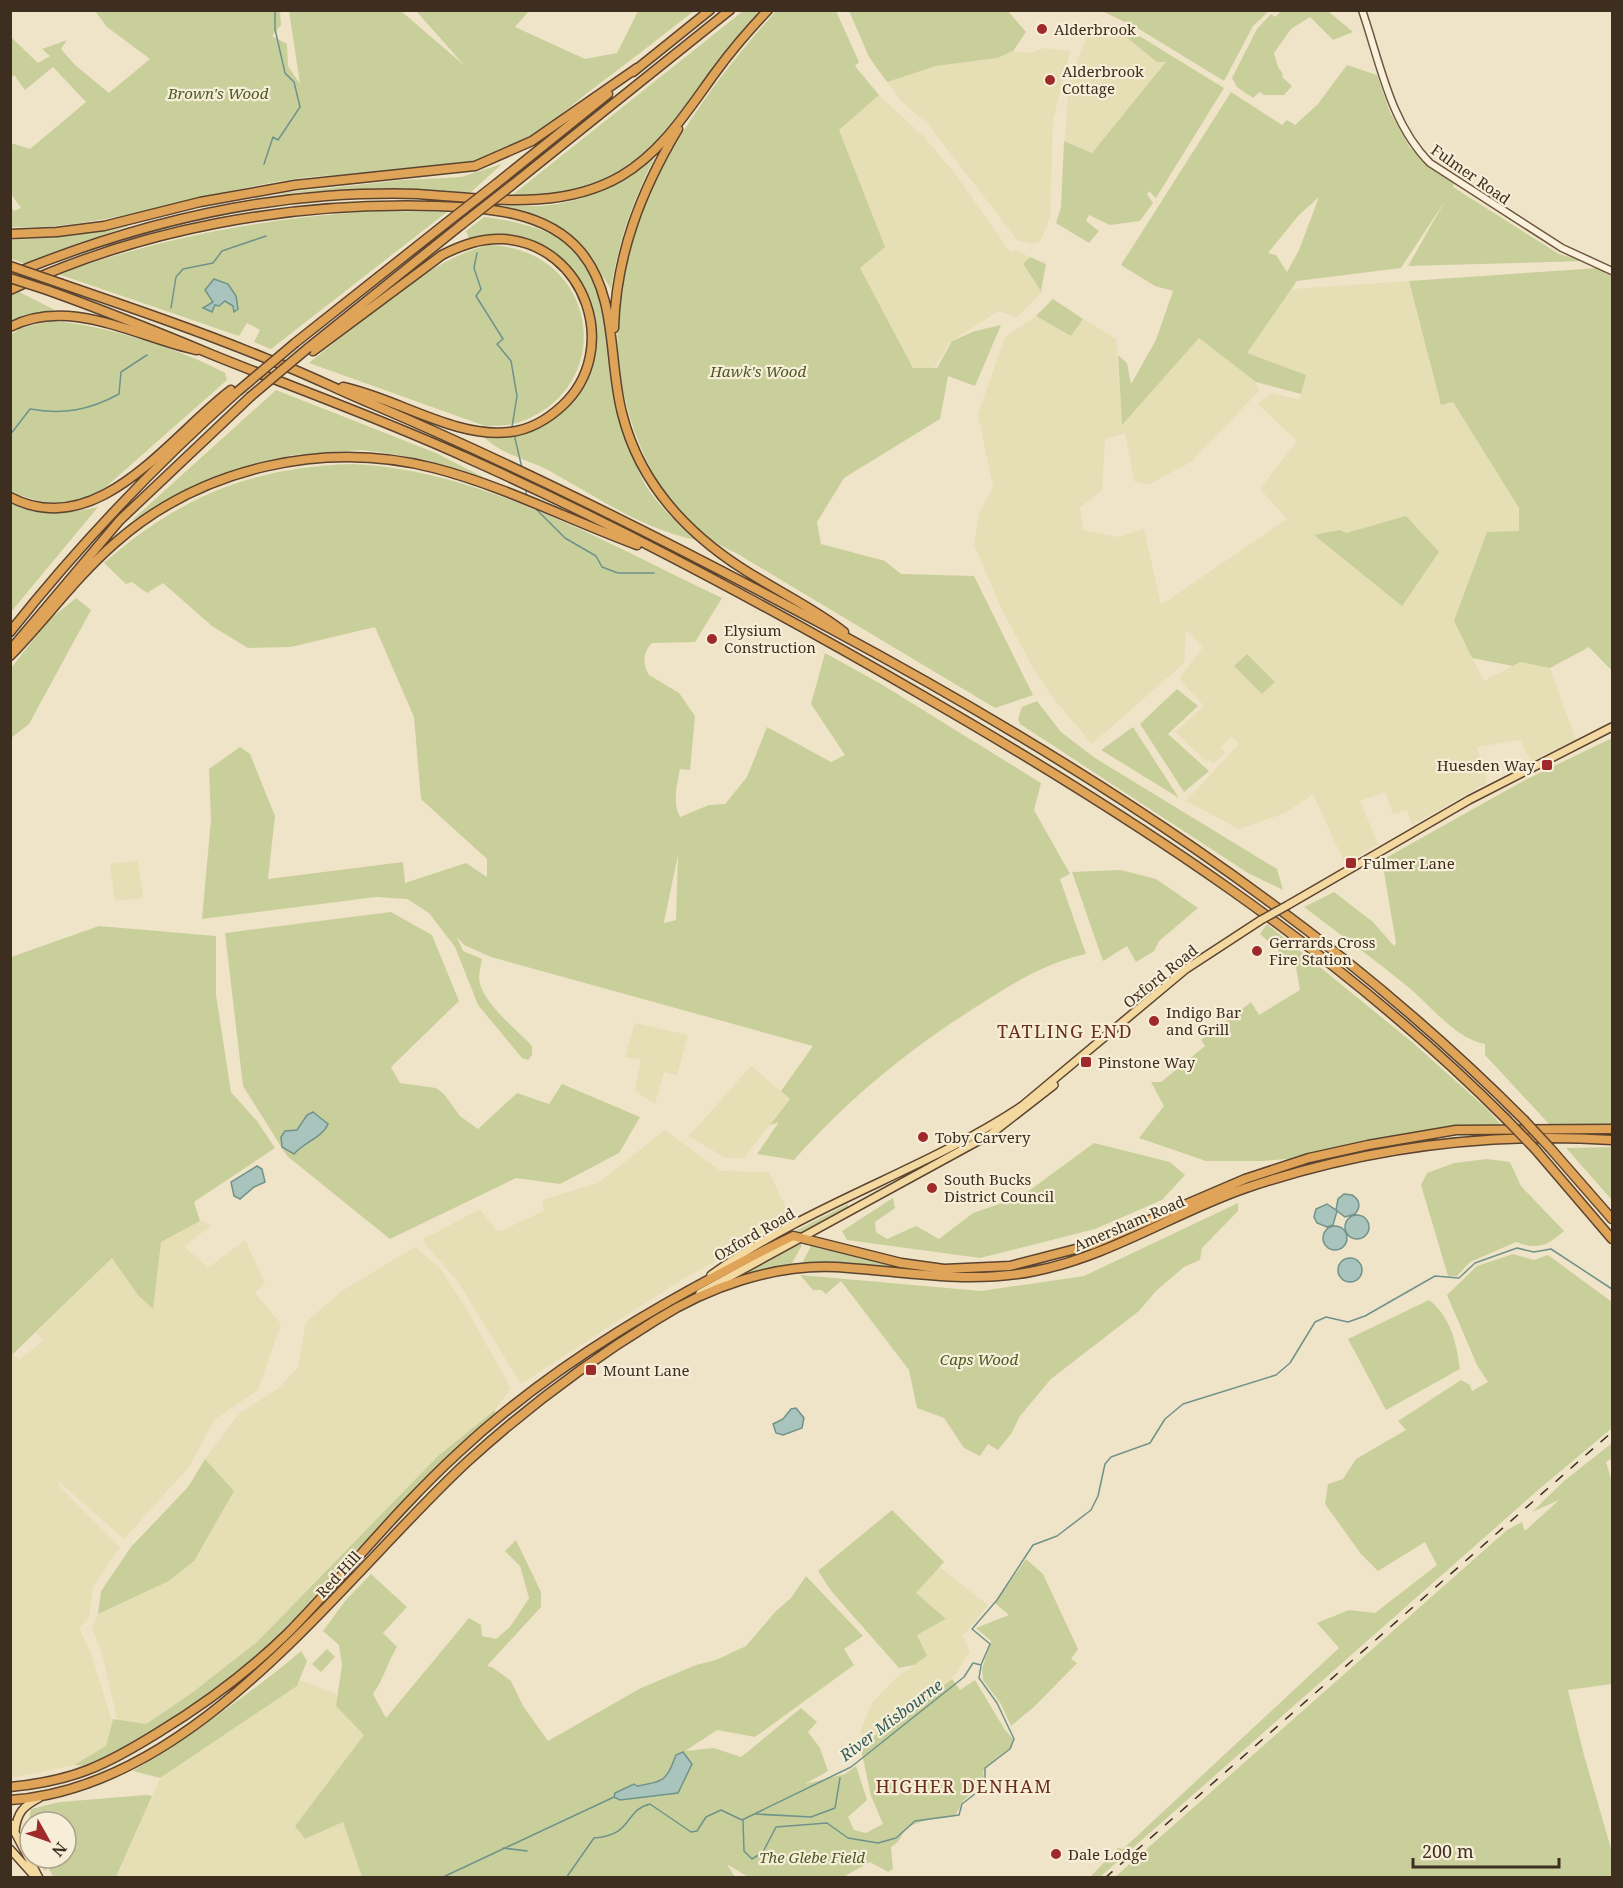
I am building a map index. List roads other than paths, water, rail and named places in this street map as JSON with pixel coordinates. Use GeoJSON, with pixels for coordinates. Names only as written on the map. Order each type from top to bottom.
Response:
{"type":"FeatureCollection","features":[{"type":"Feature","properties":{"kind":"highway"},"geometry":{"type":"LineString","coordinates":[[10,497],[37,507],[58,509],[97,500],[133,475],[234,391],[496,184],[710,10]]}},
{"type":"Feature","properties":{"kind":"highway"},"geometry":{"type":"LineString","coordinates":[[310,350],[730,10]]}},
{"type":"Feature","properties":{"kind":"highway"},"geometry":{"type":"LineString","coordinates":[[10,276],[102,240],[153,225],[253,204],[357,195],[412,194],[527,200],[580,193],[602,186],[636,166],[660,144],[768,10]]}},
{"type":"Feature","properties":{"kind":"highway"},"geometry":{"type":"LineString","coordinates":[[10,234],[57,232],[104,226],[200,202],[286,186],[474,166],[532,141],[637,68]]}},
{"type":"Feature","properties":{"kind":"highway"},"geometry":{"type":"LineString","coordinates":[[613,350],[620,274],[633,218],[654,170],[697,98]]}},
{"type":"Feature","properties":{"kind":"highway"},"geometry":{"type":"LineString","coordinates":[[10,290],[120,248],[189,230],[257,216],[376,206],[478,209],[536,220],[563,235],[577,247],[589,262],[603,290],[619,400],[626,429],[648,477],[672,510],[701,540],[719,554],[836,625],[864,646]]}},
{"type":"Feature","properties":{"kind":"highway"},"geometry":{"type":"LineString","coordinates":[[10,649],[120,520],[250,397],[310,350],[442,255],[460,246],[484,240],[514,240],[550,256],[578,284],[590,310],[592,350],[579,386],[555,412],[526,428],[496,432],[466,428],[379,397],[328,384]]}},
{"type":"Feature","properties":{"kind":"highway"},"geometry":{"type":"LineString","coordinates":[[10,266],[270,360],[439,432],[686,550],[864,646],[984,715],[1108,792],[1292,917],[1419,1019],[1524,1120],[1612,1219]]}},
{"type":"Feature","properties":{"kind":"highway"},"geometry":{"type":"LineString","coordinates":[[10,276],[131,320],[464,456],[554,498],[660,553],[860,659],[973,725],[1102,805],[1250,903],[1311,947],[1393,1013],[1507,1120],[1535,1149],[1612,1239]]}},
{"type":"Feature","properties":{"kind":"highway"},"geometry":{"type":"LineString","coordinates":[[10,327],[40,317],[73,317],[211,354]]}},
{"type":"Feature","properties":{"kind":"highway"},"geometry":{"type":"LineString","coordinates":[[10,632],[105,520],[234,391]]}},
{"type":"Feature","properties":{"kind":"highway"},"geometry":{"type":"LineString","coordinates":[[10,656],[68,591],[128,532],[173,503],[212,484],[256,468],[294,460],[363,457],[434,468],[660,553]]}},
{"type":"Feature","properties":{"kind":"highway"},"geometry":{"type":"LineString","coordinates":[[803,1237],[901,1263],[944,1269],[1010,1266],[1091,1245],[1245,1179],[1309,1158],[1456,1130],[1612,1130]]}},
{"type":"Feature","properties":{"kind":"highway","name":"Amersham Road"},"geometry":{"type":"LineString","coordinates":[[659,1318],[738,1282],[793,1269],[832,1267],[966,1278],[996,1278],[1032,1272],[1070,1263],[1114,1246],[1243,1189],[1318,1168],[1410,1148],[1458,1141],[1538,1138],[1612,1140]]}},
{"type":"Feature","properties":{"kind":"highway","name":"Red Hill"},"geometry":{"type":"LineString","coordinates":[[10,1787],[50,1783],[75,1776],[122,1755],[205,1704],[285,1635],[458,1453],[525,1397],[618,1333],[705,1280],[793,1236],[803,1237]]}},
{"type":"Feature","properties":{"kind":"highway","name":"Red Hill"},"geometry":{"type":"LineString","coordinates":[[10,1800],[39,1798],[94,1781],[126,1766],[205,1717],[275,1660],[388,1540],[467,1462],[540,1400],[659,1318]]}},
{"type":"Feature","properties":{"kind":"main road","name":"Oxford Road"},"geometry":{"type":"LineString","coordinates":[[705,1280],[788,1230],[930,1158],[1022,1106],[1186,969],[1262,920],[1468,800],[1612,727]]}},
{"type":"Feature","properties":{"kind":"main road"},"geometry":{"type":"LineString","coordinates":[[659,1318],[692,1297],[991,1134],[1020,1114],[1114,1031]]}},
{"type":"Feature","properties":{"kind":"main road"},"geometry":{"type":"LineString","coordinates":[[930,1158],[938,1164]]}},
{"type":"Feature","properties":{"kind":"main road"},"geometry":{"type":"LineString","coordinates":[[15,1831],[17,1816],[22,1809],[39,1798]]}},
{"type":"Feature","properties":{"kind":"main road"},"geometry":{"type":"LineString","coordinates":[[10,1823],[38,1878]]}},
{"type":"Feature","properties":{"kind":"main road"},"geometry":{"type":"LineString","coordinates":[[10,1849],[38,1878]]}},
{"type":"Feature","properties":{"kind":"street","name":"Fulmer Road"},"geometry":{"type":"LineString","coordinates":[[1362,10],[1394,109],[1414,147],[1430,163],[1562,248],[1612,271]]}},
{"type":"Feature","properties":{"kind":"water"},"geometry":{"type":"Polygon","coordinates":[[[214,279],[228,284],[236,296],[238,309],[234,312],[233,306],[225,301],[219,306],[215,305],[212,312],[203,308],[213,302],[205,290],[214,279]]]}},
{"type":"Feature","properties":{"kind":"water"},"geometry":{"type":"Polygon","coordinates":[[[313,1112],[328,1124],[325,1129],[294,1154],[282,1147],[281,1137],[285,1131],[297,1130],[307,1115],[313,1112]]]}},
{"type":"Feature","properties":{"kind":"water"},"geometry":{"type":"Polygon","coordinates":[[[257,1166],[262,1169],[265,1182],[254,1187],[240,1199],[234,1196],[231,1182],[257,1166]]]}},
{"type":"Feature","properties":{"kind":"water"},"geometry":{"type":"Polygon","coordinates":[[[1344,1194],[1352,1195],[1358,1201],[1355,1214],[1345,1217],[1337,1211],[1333,1225],[1327,1227],[1317,1223],[1314,1217],[1316,1209],[1327,1204],[1336,1210],[1338,1199],[1344,1194]]]}},
{"type":"Feature","properties":{"kind":"water"},"geometry":{"type":"Polygon","coordinates":[[[1357,1215],[1365,1219],[1369,1227],[1365,1235],[1357,1239],[1349,1235],[1345,1227],[1349,1219],[1357,1215]]]}},
{"type":"Feature","properties":{"kind":"water"},"geometry":{"type":"Polygon","coordinates":[[[1335,1226],[1343,1230],[1347,1238],[1343,1246],[1335,1250],[1327,1246],[1323,1238],[1327,1230],[1335,1226]]]}},
{"type":"Feature","properties":{"kind":"water"},"geometry":{"type":"Polygon","coordinates":[[[1350,1258],[1358,1262],[1362,1270],[1358,1278],[1350,1282],[1342,1278],[1338,1270],[1342,1262],[1350,1258]]]}},
{"type":"Feature","properties":{"kind":"water"},"geometry":{"type":"Polygon","coordinates":[[[796,1408],[804,1418],[802,1428],[783,1435],[776,1433],[773,1424],[783,1419],[791,1409],[796,1408]]]}},
{"type":"Feature","properties":{"kind":"water"},"geometry":{"type":"Polygon","coordinates":[[[683,1752],[692,1764],[678,1793],[620,1800],[614,1797],[615,1793],[634,1784],[637,1786],[659,1781],[667,1775],[676,1755],[683,1752]]]}},
{"type":"Feature","properties":{"kind":"waterway"},"geometry":{"type":"LineString","coordinates":[[264,164],[273,137],[278,140],[300,107],[294,82],[285,73],[275,29],[275,10]]}},
{"type":"Feature","properties":{"kind":"waterway"},"geometry":{"type":"LineString","coordinates":[[171,308],[176,277],[183,269],[213,263],[222,251],[266,236]]}},
{"type":"Feature","properties":{"kind":"waterway"},"geometry":{"type":"LineString","coordinates":[[477,253],[474,268],[481,289],[476,296],[503,339],[497,344],[511,361],[517,396],[512,427]]}},
{"type":"Feature","properties":{"kind":"waterway"},"geometry":{"type":"LineString","coordinates":[[10,435],[30,409],[76,410],[98,404],[119,394],[121,372],[147,355]]}},
{"type":"Feature","properties":{"kind":"waterway"},"geometry":{"type":"LineString","coordinates":[[514,434],[522,468]]}},
{"type":"Feature","properties":{"kind":"waterway"},"geometry":{"type":"LineString","coordinates":[[525,487],[527,497]]}},
{"type":"Feature","properties":{"kind":"waterway"},"geometry":{"type":"LineString","coordinates":[[535,508],[565,538],[596,556],[602,567],[618,573],[654,573]]}},
{"type":"Feature","properties":{"kind":"waterway","name":"River Misbourne"},"geometry":{"type":"LineString","coordinates":[[566,1878],[594,1838],[616,1832],[642,1807],[650,1804],[691,1832],[697,1831],[706,1817],[721,1810],[742,1820],[851,1767],[964,1677],[973,1663],[981,1665],[990,1644],[972,1629],[997,1600],[1033,1545],[1057,1536],[1091,1510],[1098,1496],[1105,1464],[1111,1457],[1150,1443],[1165,1419],[1183,1404],[1276,1375],[1290,1363],[1315,1322],[1326,1317],[1348,1322],[1365,1316],[1435,1276],[1459,1278],[1475,1263],[1517,1248],[1534,1252],[1551,1249],[1612,1289]]}},
{"type":"Feature","properties":{"kind":"waterway","name":"River Misbourne"},"geometry":{"type":"LineString","coordinates":[[743,1821],[744,1851],[752,1859],[763,1852],[776,1827],[827,1823],[848,1838],[878,1843],[896,1838],[915,1821],[959,1815],[962,1804],[985,1786],[985,1768],[1010,1749],[1014,1739],[997,1703],[979,1678],[981,1666]]}},
{"type":"Feature","properties":{"kind":"waterway"},"geometry":{"type":"LineString","coordinates":[[755,1814],[811,1817],[835,1808],[840,1778]]}},
{"type":"Feature","properties":{"kind":"waterway"},"geometry":{"type":"LineString","coordinates":[[441,1878],[614,1797]]}},
{"type":"Feature","properties":{"kind":"waterway"},"geometry":{"type":"LineString","coordinates":[[503,1848],[527,1851]]}},
{"type":"Feature","properties":{"kind":"railway"},"geometry":{"type":"LineString","coordinates":[[1105,1878],[1612,1432]]}},
{"type":"Feature","properties":{"kind":"place","name":"Alderbrook"},"geometry":{"type":"Point","coordinates":[1042,29]}},
{"type":"Feature","properties":{"kind":"place","name":"Alderbrook Cottage"},"geometry":{"type":"Point","coordinates":[1050,80]}},
{"type":"Feature","properties":{"kind":"place","name":"Elysium Construction"},"geometry":{"type":"Point","coordinates":[712,639]}},
{"type":"Feature","properties":{"kind":"place","name":"Huesden Way"},"geometry":{"type":"Point","coordinates":[1547,765]}},
{"type":"Feature","properties":{"kind":"place","name":"Fulmer Lane"},"geometry":{"type":"Point","coordinates":[1351,863]}},
{"type":"Feature","properties":{"kind":"place","name":"Gerrards Cross Fire Station"},"geometry":{"type":"Point","coordinates":[1257,951]}},
{"type":"Feature","properties":{"kind":"place","name":"Indigo Bar and Grill"},"geometry":{"type":"Point","coordinates":[1154,1021]}},
{"type":"Feature","properties":{"kind":"place","name":"Pinstone Way"},"geometry":{"type":"Point","coordinates":[1086,1062]}},
{"type":"Feature","properties":{"kind":"place","name":"Toby Carvery"},"geometry":{"type":"Point","coordinates":[923,1137]}},
{"type":"Feature","properties":{"kind":"place","name":"South Bucks District Council"},"geometry":{"type":"Point","coordinates":[932,1188]}},
{"type":"Feature","properties":{"kind":"place","name":"Mount Lane"},"geometry":{"type":"Point","coordinates":[591,1370]}},
{"type":"Feature","properties":{"kind":"place","name":"Dale Lodge"},"geometry":{"type":"Point","coordinates":[1056,1854]}},
{"type":"Feature","properties":{"kind":"district","name":"TATLING END"},"geometry":{"type":"Point","coordinates":[1065,1031]}},
{"type":"Feature","properties":{"kind":"district","name":"HIGHER DENHAM"},"geometry":{"type":"Point","coordinates":[964,1786]}},
{"type":"Feature","properties":{"kind":"park label","name":"Brown's Wood"},"geometry":{"type":"Point","coordinates":[218,93]}},
{"type":"Feature","properties":{"kind":"park label","name":"Hawk's Wood"},"geometry":{"type":"Point","coordinates":[758,371]}},
{"type":"Feature","properties":{"kind":"park label","name":"Caps Wood"},"geometry":{"type":"Point","coordinates":[979,1359]}},
{"type":"Feature","properties":{"kind":"park label","name":"The Glebe Field"},"geometry":{"type":"Point","coordinates":[812,1857]}}]}
